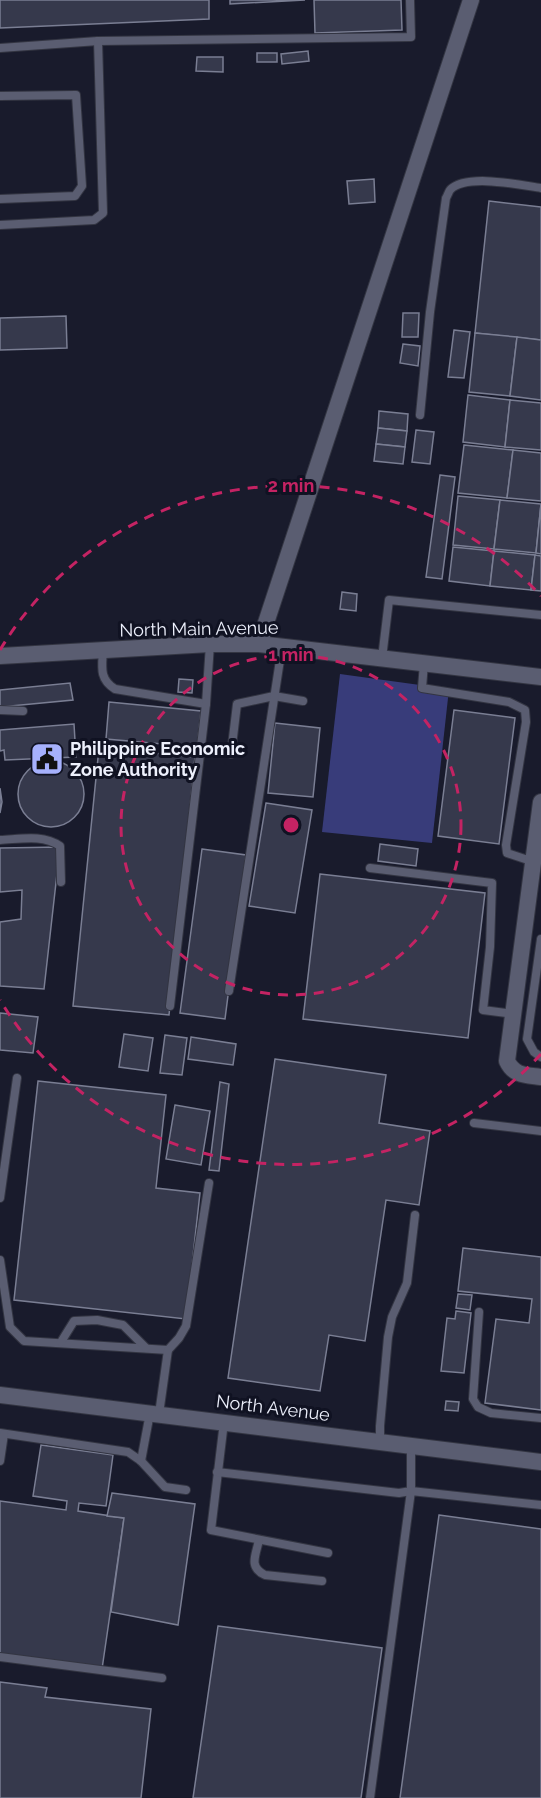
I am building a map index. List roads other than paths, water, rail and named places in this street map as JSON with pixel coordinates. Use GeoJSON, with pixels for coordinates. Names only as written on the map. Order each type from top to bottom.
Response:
{"type":"FeatureCollection","features":[{"type":"Feature","properties":{"kind":"street"},"geometry":{"type":"LineString","coordinates":[[259,644],[471,0]]}},
{"type":"Feature","properties":{"kind":"street","name":"North Main Avenue"},"geometry":{"type":"LineString","coordinates":[[0,656],[210,644],[259,644],[541,677]]}},
{"type":"Feature","properties":{"kind":"street"},"geometry":{"type":"LineString","coordinates":[[541,802],[536,870],[507,1061],[511,1070],[519,1074],[541,1077]]}},
{"type":"Feature","properties":{"kind":"street","name":"North Avenue"},"geometry":{"type":"LineString","coordinates":[[0,1395],[541,1462]]}},
{"type":"Feature","properties":{"kind":"lane"},"geometry":{"type":"LineString","coordinates":[[0,48],[98,41],[411,37],[410,0]]}},
{"type":"Feature","properties":{"kind":"lane"},"geometry":{"type":"LineString","coordinates":[[0,225],[94,220],[104,213],[98,41]]}},
{"type":"Feature","properties":{"kind":"lane"},"geometry":{"type":"LineString","coordinates":[[0,96],[76,95],[82,186],[75,196],[0,199]]}},
{"type":"Feature","properties":{"kind":"lane"},"geometry":{"type":"LineString","coordinates":[[420,415],[430,312],[449,190],[477,181],[541,188]]}},
{"type":"Feature","properties":{"kind":"lane"},"geometry":{"type":"LineString","coordinates":[[382,658],[389,600],[541,615]]}},
{"type":"Feature","properties":{"kind":"lane"},"geometry":{"type":"LineString","coordinates":[[170,1006],[206,704],[210,644]]}},
{"type":"Feature","properties":{"kind":"lane"},"geometry":{"type":"LineString","coordinates":[[229,991],[282,646]]}},
{"type":"Feature","properties":{"kind":"lane"},"geometry":{"type":"LineString","coordinates":[[103,650],[102,672],[106,684],[115,689],[206,704]]}},
{"type":"Feature","properties":{"kind":"lane"},"geometry":{"type":"LineString","coordinates":[[424,663],[422,688],[509,702],[525,710],[526,722],[506,845],[507,854],[536,870]]}},
{"type":"Feature","properties":{"kind":"lane"},"geometry":{"type":"LineString","coordinates":[[231,754],[237,704],[274,696],[303,701]]}},
{"type":"Feature","properties":{"kind":"lane"},"geometry":{"type":"LineString","coordinates":[[0,710],[23,711]]}},
{"type":"Feature","properties":{"kind":"lane"},"geometry":{"type":"LineString","coordinates":[[0,840],[43,838],[53,841],[60,846],[61,882]]}},
{"type":"Feature","properties":{"kind":"lane"},"geometry":{"type":"LineString","coordinates":[[370,868],[492,883],[490,947],[483,1010],[515,1014]]}},
{"type":"Feature","properties":{"kind":"lane"},"geometry":{"type":"LineString","coordinates":[[541,939],[527,1039],[534,1052],[541,1057]]}},
{"type":"Feature","properties":{"kind":"lane"},"geometry":{"type":"LineString","coordinates":[[0,1198],[17,1078]]}},
{"type":"Feature","properties":{"kind":"lane"},"geometry":{"type":"LineString","coordinates":[[474,1123],[541,1131]]}},
{"type":"Feature","properties":{"kind":"lane"},"geometry":{"type":"LineString","coordinates":[[141,1461],[155,1413],[168,1350],[186,1326],[208,1183]]}},
{"type":"Feature","properties":{"kind":"lane"},"geometry":{"type":"LineString","coordinates":[[380,1442],[388,1337],[392,1317],[407,1283],[415,1215]]}},
{"type":"Feature","properties":{"kind":"lane"},"geometry":{"type":"LineString","coordinates":[[0,1260],[10,1327],[24,1341],[168,1350]]}},
{"type":"Feature","properties":{"kind":"lane"},"geometry":{"type":"LineString","coordinates":[[479,1312],[473,1399],[478,1407],[491,1413],[541,1418]]}},
{"type":"Feature","properties":{"kind":"lane"},"geometry":{"type":"LineString","coordinates":[[61,1342],[74,1321],[97,1320],[123,1325],[146,1348]]}},
{"type":"Feature","properties":{"kind":"lane"},"geometry":{"type":"LineString","coordinates":[[224,1422],[211,1530],[328,1553]]}},
{"type":"Feature","properties":{"kind":"lane"},"geometry":{"type":"LineString","coordinates":[[0,1461],[2,1433],[128,1452],[141,1461],[165,1486],[186,1490]]}},
{"type":"Feature","properties":{"kind":"lane"},"geometry":{"type":"LineString","coordinates":[[370,1798],[411,1491],[411,1446]]}},
{"type":"Feature","properties":{"kind":"lane"},"geometry":{"type":"LineString","coordinates":[[217,1472],[399,1493],[411,1491],[541,1505]]}},
{"type":"Feature","properties":{"kind":"lane"},"geometry":{"type":"LineString","coordinates":[[260,1540],[254,1565],[257,1571],[265,1575],[322,1581]]}},
{"type":"Feature","properties":{"kind":"lane"},"geometry":{"type":"LineString","coordinates":[[0,1658],[162,1678]]}},
{"type":"Feature","properties":{"kind":"place","name":"Philippine Economic Zone Authority"},"geometry":{"type":"Point","coordinates":[47,759]}}]}
